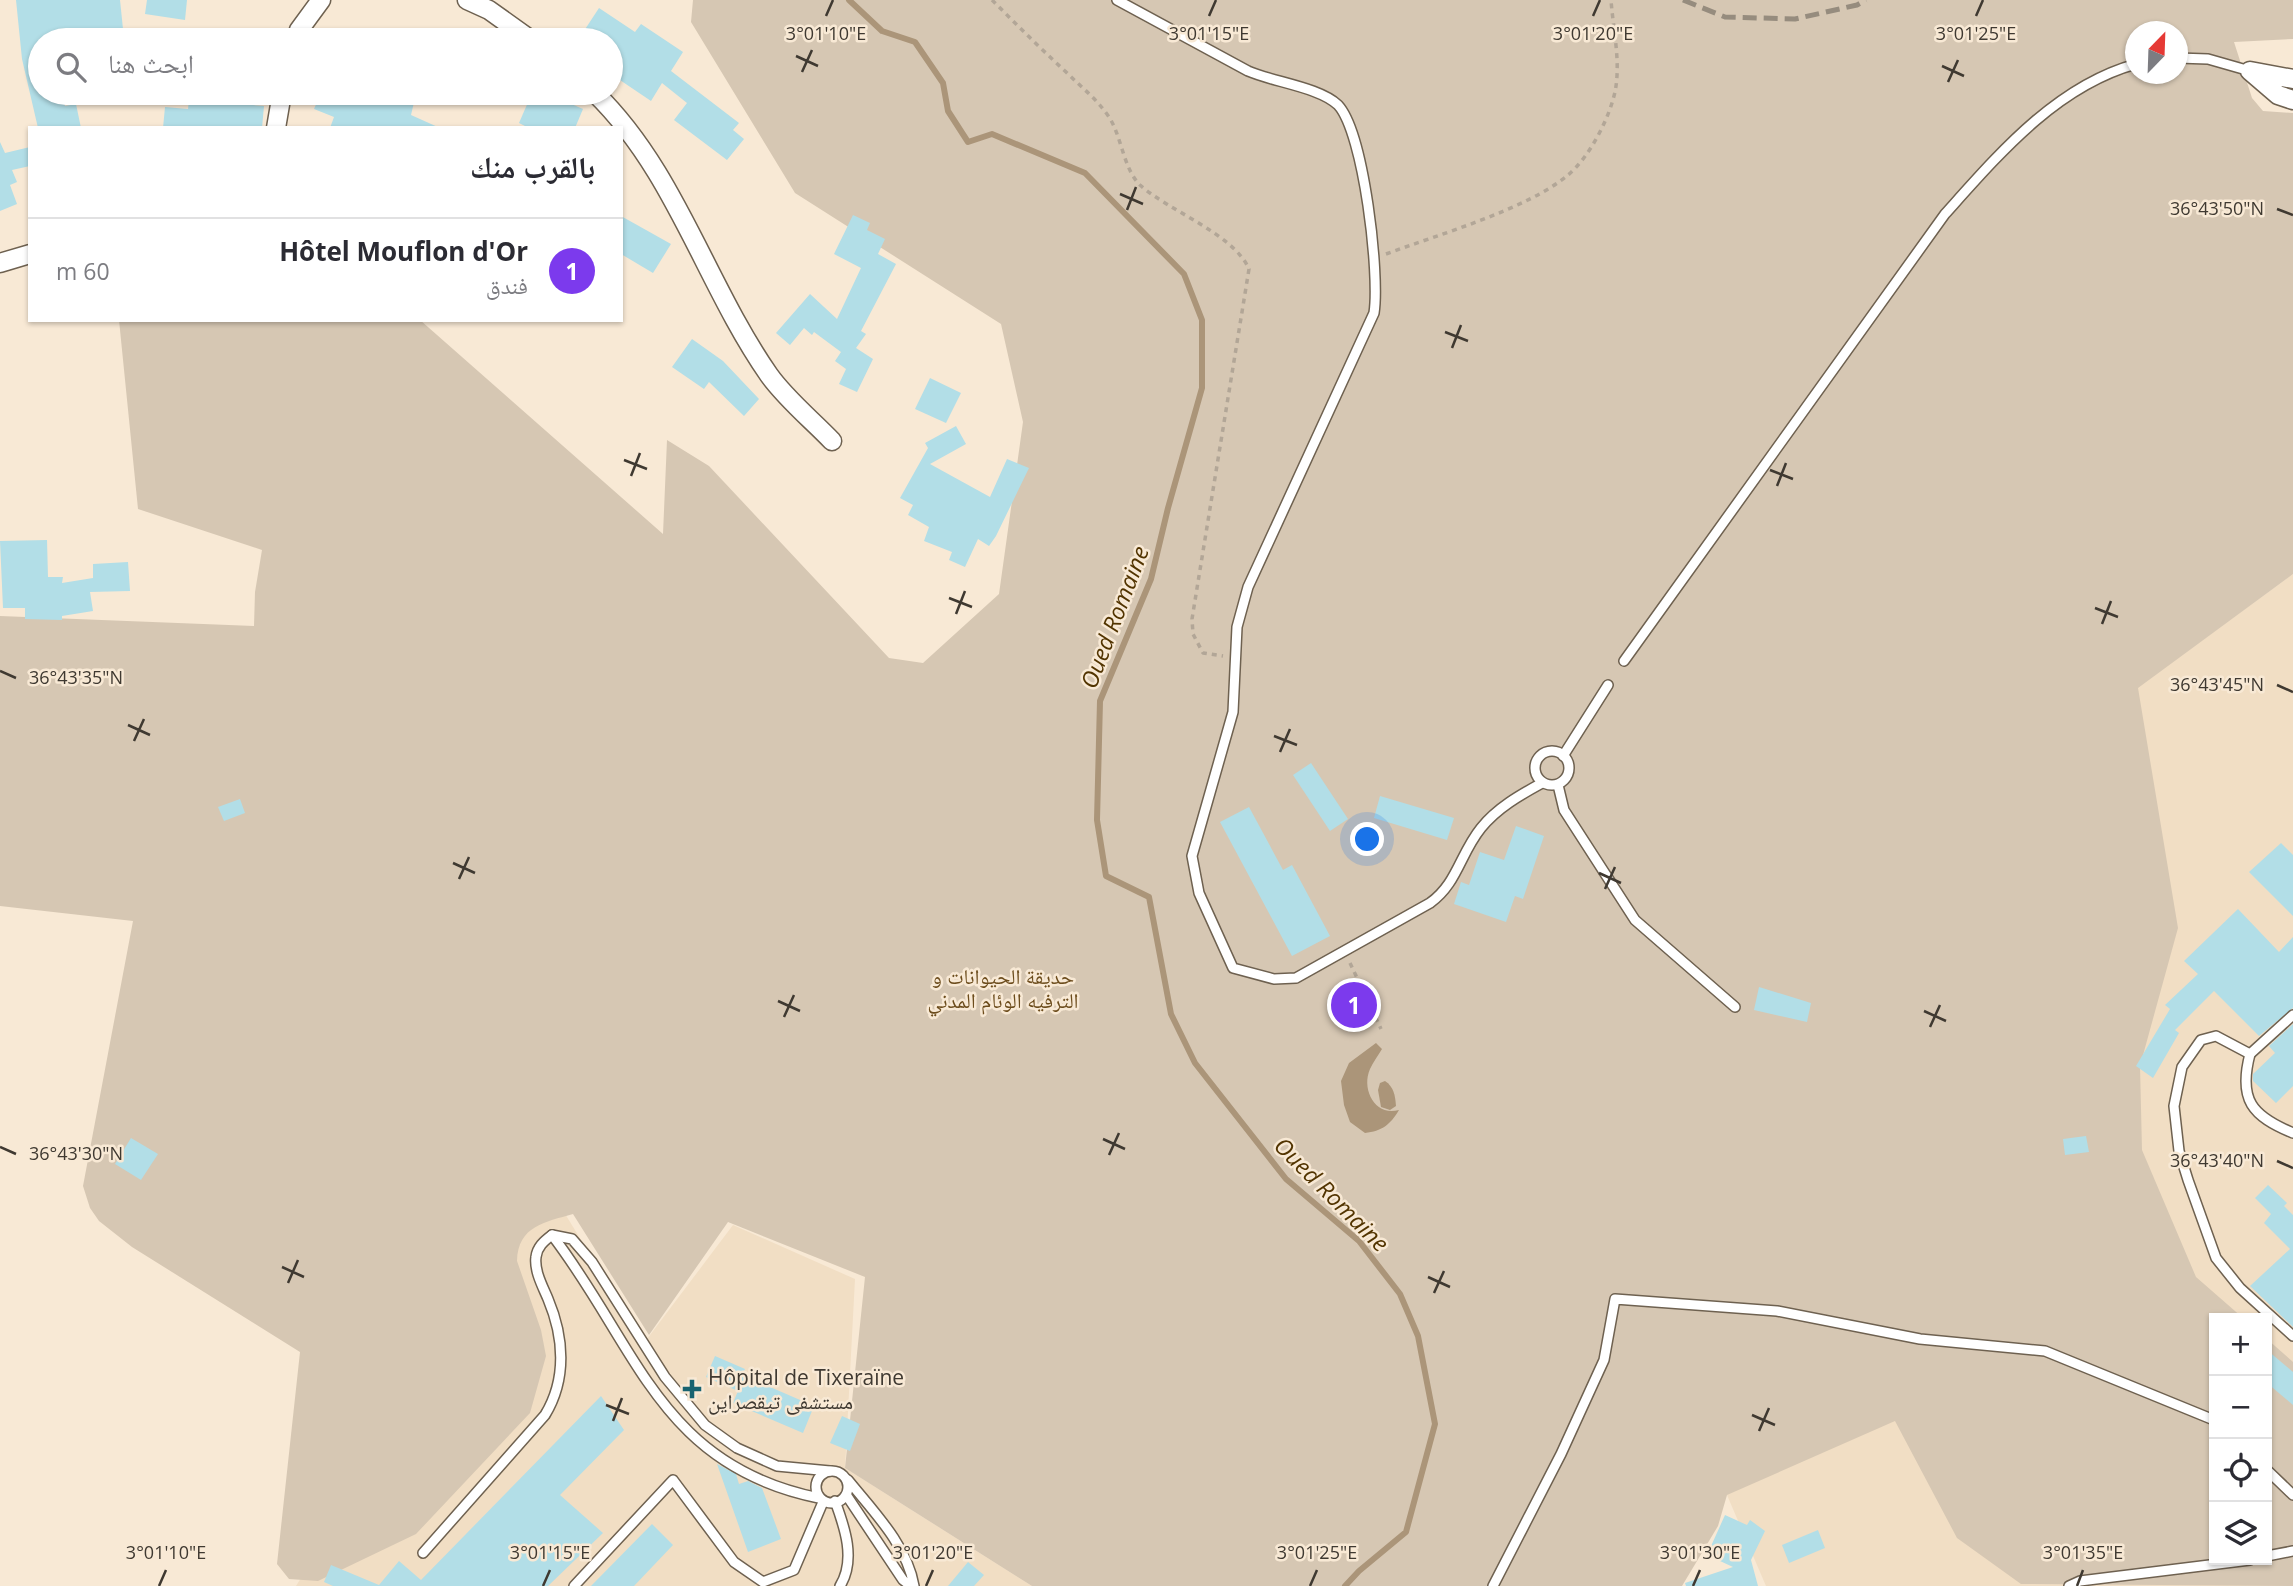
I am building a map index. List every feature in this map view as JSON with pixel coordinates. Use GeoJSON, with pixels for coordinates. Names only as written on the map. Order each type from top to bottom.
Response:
{"type":"FeatureCollection","features":[{"type":"Feature","properties":{"kind":"street"},"geometry":{"type":"LineString","coordinates":[[300,28],[321,0]]}},
{"type":"Feature","properties":{"kind":"street"},"geometry":{"type":"LineString","coordinates":[[467,0],[489,10],[514,28]]}},
{"type":"Feature","properties":{"kind":"street"},"geometry":{"type":"LineString","coordinates":[[2250,72],[2293,79]]}},
{"type":"Feature","properties":{"kind":"street"},"geometry":{"type":"LineString","coordinates":[[2250,72],[2278,95],[2293,100]]}},
{"type":"Feature","properties":{"kind":"street"},"geometry":{"type":"LineString","coordinates":[[276,126],[280,105]]}},
{"type":"Feature","properties":{"kind":"street"},"geometry":{"type":"LineString","coordinates":[[607,105],[619,117],[662,177],[770,376],[832,441]]}},
{"type":"Feature","properties":{"kind":"street"},"geometry":{"type":"LineString","coordinates":[[0,263],[28,255]]}},
{"type":"Feature","properties":{"kind":"lane"},"geometry":{"type":"LineString","coordinates":[[1117,0],[1248,72],[1270,81],[1310,91],[1338,105],[1354,143],[1370,218],[1376,301],[1370,326],[1255,567],[1237,627],[1233,712],[1192,856],[1199,893],[1233,968],[1274,979],[1296,978],[1344,951],[1446,891],[1461,858],[1482,827],[1506,803],[1542,783],[1558,785]]}},
{"type":"Feature","properties":{"kind":"lane"},"geometry":{"type":"LineString","coordinates":[[2188,58],[2208,59],[2250,72]]}},
{"type":"Feature","properties":{"kind":"lane"},"geometry":{"type":"LineString","coordinates":[[1624,661],[1945,214],[1988,166],[2067,96],[2093,80],[2125,68]]}},
{"type":"Feature","properties":{"kind":"lane"},"geometry":{"type":"LineString","coordinates":[[1558,785],[1568,772],[1563,756],[1608,685]]}},
{"type":"Feature","properties":{"kind":"lane"},"geometry":{"type":"LineString","coordinates":[[1542,783],[1535,773],[1537,758],[1547,752],[1563,756]]}},
{"type":"Feature","properties":{"kind":"lane"},"geometry":{"type":"LineString","coordinates":[[1558,785],[1564,810],[1635,920],[1735,1007]]}},
{"type":"Feature","properties":{"kind":"lane"},"geometry":{"type":"LineString","coordinates":[[2293,1015],[2250,1054],[2245,1072],[2245,1090],[2250,1105],[2269,1123],[2293,1133]]}},
{"type":"Feature","properties":{"kind":"lane"},"geometry":{"type":"LineString","coordinates":[[2250,1054],[2216,1036],[2201,1040],[2182,1067],[2174,1106],[2179,1151],[2216,1258],[2240,1288],[2293,1336]]}},
{"type":"Feature","properties":{"kind":"lane"},"geometry":{"type":"LineString","coordinates":[[552,1236],[584,1276],[653,1392],[680,1426],[706,1449],[737,1468],[783,1490],[828,1504],[847,1496]]}},
{"type":"Feature","properties":{"kind":"lane"},"geometry":{"type":"LineString","coordinates":[[424,1553],[545,1415],[556,1397],[561,1370],[561,1339],[554,1313],[538,1275],[536,1257],[542,1242],[552,1236],[572,1239],[592,1262],[665,1377],[705,1425],[737,1448],[777,1466],[840,1472],[887,1528],[909,1567],[912,1586]]}},
{"type":"Feature","properties":{"kind":"lane"},"geometry":{"type":"LineString","coordinates":[[1493,1586],[1561,1454],[1604,1360],[1615,1299],[1777,1311],[1920,1339],[2045,1351],[2209,1418]]}},
{"type":"Feature","properties":{"kind":"lane"},"geometry":{"type":"LineString","coordinates":[[574,1586],[673,1480],[734,1562],[763,1582],[794,1570],[821,1500],[816,1483],[825,1472],[830,1471]]}},
{"type":"Feature","properties":{"kind":"lane"},"geometry":{"type":"LineString","coordinates":[[2272,1475],[2293,1495]]}},
{"type":"Feature","properties":{"kind":"lane"},"geometry":{"type":"LineString","coordinates":[[848,1480],[847,1496],[903,1580],[912,1586]]}},
{"type":"Feature","properties":{"kind":"lane"},"geometry":{"type":"LineString","coordinates":[[835,1501],[847,1533],[847,1575],[840,1586]]}},
{"type":"Feature","properties":{"kind":"lane"},"geometry":{"type":"LineString","coordinates":[[2272,1555],[2293,1551]]}},
{"type":"Feature","properties":{"kind":"lane"},"geometry":{"type":"LineString","coordinates":[[2068,1586],[2080,1581],[2210,1565]]}},
{"type":"Feature","properties":{"kind":"path"},"geometry":{"type":"LineString","coordinates":[[992,0],[1067,74],[1088,89],[1110,119],[1140,184],[1187,214],[1239,255],[1249,269],[1192,619],[1193,634],[1203,653],[1236,656]]}},
{"type":"Feature","properties":{"kind":"path"},"geometry":{"type":"LineString","coordinates":[[1374,259],[1518,204],[1570,174],[1594,139],[1616,90],[1611,0]]}},
{"type":"Feature","properties":{"kind":"path"},"geometry":{"type":"LineString","coordinates":[[1344,951],[1381,1029]]}},
{"type":"Feature","properties":{"kind":"shaded area"},"geometry":{"type":"Polygon","coordinates":[[[2293,574],[2293,1586],[1766,1586],[1727,1495],[2138,687],[2293,574]]]}},
{"type":"Feature","properties":{"kind":"shaded area"},"geometry":{"type":"Polygon","coordinates":[[[1376,1043],[1382,1049],[1370,1069],[1367,1085],[1369,1093],[1372,1100],[1383,1109],[1399,1110],[1385,1126],[1365,1133],[1350,1122],[1344,1105],[1341,1081],[1349,1063],[1376,1043]]]}},
{"type":"Feature","properties":{"kind":"shaded area"},"geometry":{"type":"Polygon","coordinates":[[[1385,1081],[1395,1098],[1396,1106],[1390,1110],[1381,1107],[1378,1090],[1380,1083],[1385,1081]]]}},
{"type":"Feature","properties":{"kind":"shaded area","name":"Hôpital de Tixeraïne مستشفى تيقصراين"},"geometry":{"type":"Polygon","coordinates":[[[556,1199],[644,1343],[733,1225],[855,1279],[845,1468],[1032,1586],[296,1586],[504,1252],[556,1199]]]}},
{"type":"Feature","properties":{"kind":"green space","name":"حديقة الحيوانات و الترفيه الوئام المدني"},"geometry":{"type":"Polygon","coordinates":[[[693,0],[2293,0],[2293,39],[2234,42],[2252,98],[2263,111],[2293,113],[2293,574],[2138,688],[2178,928],[2140,1066],[2142,1150],[2196,1277],[2237,1313],[2209,1313],[2209,1565],[2272,1565],[2272,1343],[2293,1362],[2293,1586],[2021,1584],[1957,1538],[1895,1421],[1727,1495],[1718,1526],[1682,1586],[1032,1586],[845,1468],[865,1277],[728,1222],[649,1335],[573,1214],[535,1227],[522,1240],[519,1249],[517,1261],[541,1330],[546,1356],[530,1413],[416,1534],[318,1581],[289,1579],[277,1564],[300,1352],[132,1247],[99,1221],[90,1208],[83,1186],[133,921],[0,906],[0,616],[254,626],[255,592],[262,550],[138,509],[119,322],[422,322],[663,534],[667,440],[709,466],[889,658],[923,663],[999,594],[1023,422],[1001,324],[795,193],[691,22],[693,0]]]}},
{"type":"Feature","properties":{"kind":"building"},"geometry":{"type":"Polygon","coordinates":[[[16,0],[120,0],[123,28],[28,28],[28,85],[22,59],[16,0]]]}},
{"type":"Feature","properties":{"kind":"building"},"geometry":{"type":"Polygon","coordinates":[[[147,0],[187,0],[185,20],[145,14],[147,0]]]}},
{"type":"Feature","properties":{"kind":"building"},"geometry":{"type":"Polygon","coordinates":[[[599,8],[635,32],[641,24],[683,52],[671,71],[739,123],[733,130],[744,139],[727,160],[674,120],[687,103],[662,83],[651,101],[623,82],[623,28],[586,28],[599,8]]]}},
{"type":"Feature","properties":{"kind":"building"},"geometry":{"type":"Polygon","coordinates":[[[33,105],[76,105],[81,126],[38,126],[33,105]]]}},
{"type":"Feature","properties":{"kind":"building"},"geometry":{"type":"Polygon","coordinates":[[[188,105],[264,106],[262,126],[163,126],[165,107],[188,109],[188,105]]]}},
{"type":"Feature","properties":{"kind":"building"},"geometry":{"type":"Polygon","coordinates":[[[316,105],[413,105],[411,115],[436,126],[331,126],[334,117],[314,109],[316,105]]]}},
{"type":"Feature","properties":{"kind":"building"},"geometry":{"type":"Polygon","coordinates":[[[527,105],[574,105],[583,109],[576,126],[525,126],[519,123],[527,105]]]}},
{"type":"Feature","properties":{"kind":"building"},"geometry":{"type":"Polygon","coordinates":[[[0,142],[5,153],[28,147],[28,166],[12,170],[17,182],[10,185],[17,204],[0,211],[0,142]]]}},
{"type":"Feature","properties":{"kind":"building"},"geometry":{"type":"Polygon","coordinates":[[[853,215],[870,223],[867,230],[885,239],[878,254],[896,264],[861,331],[866,334],[856,348],[873,359],[857,392],[839,384],[846,369],[835,361],[841,352],[814,332],[812,335],[804,328],[790,345],[776,333],[810,294],[837,319],[861,268],[834,254],[853,215]]]}},
{"type":"Feature","properties":{"kind":"building"},"geometry":{"type":"Polygon","coordinates":[[[623,217],[671,244],[653,273],[623,255],[623,217]]]}},
{"type":"Feature","properties":{"kind":"building"},"geometry":{"type":"Polygon","coordinates":[[[692,339],[723,361],[759,399],[744,416],[709,382],[704,389],[672,367],[692,339]]]}},
{"type":"Feature","properties":{"kind":"building"},"geometry":{"type":"Polygon","coordinates":[[[930,378],[961,393],[946,423],[915,409],[930,378]]]}},
{"type":"Feature","properties":{"kind":"building"},"geometry":{"type":"Polygon","coordinates":[[[956,426],[966,444],[930,464],[990,497],[1007,459],[1029,468],[996,536],[989,546],[978,539],[965,567],[949,560],[952,552],[924,541],[929,527],[908,515],[913,505],[900,498],[928,448],[925,443],[956,426]]]}},
{"type":"Feature","properties":{"kind":"building"},"geometry":{"type":"Polygon","coordinates":[[[47,540],[48,577],[63,577],[62,583],[93,578],[93,564],[128,562],[130,591],[90,592],[93,611],[62,616],[62,620],[25,619],[25,608],[3,608],[0,541],[47,540]]]}},
{"type":"Feature","properties":{"kind":"building"},"geometry":{"type":"Polygon","coordinates":[[[1311,763],[1348,819],[1330,831],[1293,775],[1311,763]]]}},
{"type":"Feature","properties":{"kind":"building"},"geometry":{"type":"Polygon","coordinates":[[[1380,796],[1454,818],[1447,840],[1374,818],[1380,796]]]}},
{"type":"Feature","properties":{"kind":"building"},"geometry":{"type":"Polygon","coordinates":[[[240,799],[245,813],[224,821],[218,807],[240,799]]]}},
{"type":"Feature","properties":{"kind":"building"},"geometry":{"type":"Polygon","coordinates":[[[1249,807],[1283,870],[1292,865],[1330,936],[1292,956],[1220,822],[1249,807]]]}},
{"type":"Feature","properties":{"kind":"building"},"geometry":{"type":"Polygon","coordinates":[[[1516,826],[1544,836],[1523,899],[1515,896],[1506,922],[1454,904],[1461,882],[1469,885],[1480,852],[1504,860],[1516,826]]]}},
{"type":"Feature","properties":{"kind":"building"},"geometry":{"type":"Polygon","coordinates":[[[2281,843],[2293,855],[2293,916],[2249,872],[2281,843]]]}},
{"type":"Feature","properties":{"kind":"building"},"geometry":{"type":"Polygon","coordinates":[[[2238,909],[2279,952],[2293,937],[2293,1008],[2259,1036],[2214,991],[2175,1030],[2179,1033],[2153,1078],[2136,1066],[2170,1009],[2165,1005],[2198,974],[2184,961],[2238,909]]]}},
{"type":"Feature","properties":{"kind":"building"},"geometry":{"type":"Polygon","coordinates":[[[1759,987],[1811,1003],[1807,1022],[1754,1010],[1759,987]]]}},
{"type":"Feature","properties":{"kind":"building"},"geometry":{"type":"Polygon","coordinates":[[[2293,1024],[2293,1086],[2276,1103],[2253,1081],[2253,1074],[2275,1053],[2269,1046],[2293,1024]]]}},
{"type":"Feature","properties":{"kind":"building"},"geometry":{"type":"Polygon","coordinates":[[[2086,1136],[2089,1152],[2065,1155],[2063,1139],[2086,1136]]]}},
{"type":"Feature","properties":{"kind":"building"},"geometry":{"type":"Polygon","coordinates":[[[131,1138],[158,1154],[141,1180],[115,1164],[131,1138]]]}},
{"type":"Feature","properties":{"kind":"building"},"geometry":{"type":"Polygon","coordinates":[[[2268,1185],[2287,1203],[2284,1206],[2293,1215],[2293,1327],[2250,1286],[2290,1249],[2264,1223],[2271,1214],[2255,1198],[2268,1185]]]}},
{"type":"Feature","properties":{"kind":"building"},"geometry":{"type":"Polygon","coordinates":[[[2272,1354],[2293,1372],[2293,1405],[2272,1387],[2272,1354]]]}},
{"type":"Feature","properties":{"kind":"building"},"geometry":{"type":"Polygon","coordinates":[[[715,1356],[745,1369],[742,1375],[814,1406],[803,1433],[733,1403],[738,1391],[706,1377],[715,1356]]]}},
{"type":"Feature","properties":{"kind":"building"},"geometry":{"type":"Polygon","coordinates":[[[601,1396],[624,1430],[560,1495],[603,1533],[548,1586],[333,1586],[324,1582],[331,1565],[379,1585],[399,1561],[421,1580],[601,1396]]]}},
{"type":"Feature","properties":{"kind":"building"},"geometry":{"type":"Polygon","coordinates":[[[842,1416],[860,1424],[850,1451],[830,1443],[842,1416]]]}},
{"type":"Feature","properties":{"kind":"building"},"geometry":{"type":"Polygon","coordinates":[[[717,1464],[736,1474],[739,1484],[748,1481],[762,1488],[781,1539],[748,1552],[717,1464]]]}},
{"type":"Feature","properties":{"kind":"building"},"geometry":{"type":"Polygon","coordinates":[[[1725,1515],[1747,1525],[1750,1520],[1765,1531],[1751,1560],[1758,1586],[1686,1586],[1685,1583],[1733,1567],[1707,1555],[1725,1515]]]}},
{"type":"Feature","properties":{"kind":"building"},"geometry":{"type":"Polygon","coordinates":[[[652,1524],[673,1545],[634,1586],[591,1586],[652,1524]]]}},
{"type":"Feature","properties":{"kind":"building"},"geometry":{"type":"Polygon","coordinates":[[[1818,1530],[1825,1548],[1789,1563],[1782,1545],[1818,1530]]]}},
{"type":"Feature","properties":{"kind":"building"},"geometry":{"type":"Polygon","coordinates":[[[968,1562],[984,1575],[974,1586],[948,1586],[968,1562]]]}},
{"type":"Feature","properties":{"kind":"waterway","name":"Oued Romaine"},"geometry":{"type":"LineString","coordinates":[[849,0],[882,31],[915,42],[943,83],[948,111],[968,142],[992,134],[1085,173],[1184,274],[1202,320],[1202,388],[1151,579],[1100,701],[1097,820],[1106,876],[1149,897],[1171,1014],[1195,1063],[1286,1179],[1359,1241],[1400,1294],[1418,1336],[1435,1424],[1406,1532],[1345,1586]]}},
{"type":"Feature","properties":{"kind":"railway"},"geometry":{"type":"LineString","coordinates":[[1683,0],[1725,17],[1795,19],[1857,5],[1866,0]]}},
{"type":"Feature","properties":{"kind":"place","name":"Hôtel Mouflon d'Or"},"geometry":{"type":"Point","coordinates":[1354,1005]}},
{"type":"Feature","properties":{"kind":"place","name":"Hôpital de Tixeraïne مستشفى تيقصراين"},"geometry":{"type":"Point","coordinates":[692,1389]}}]}
